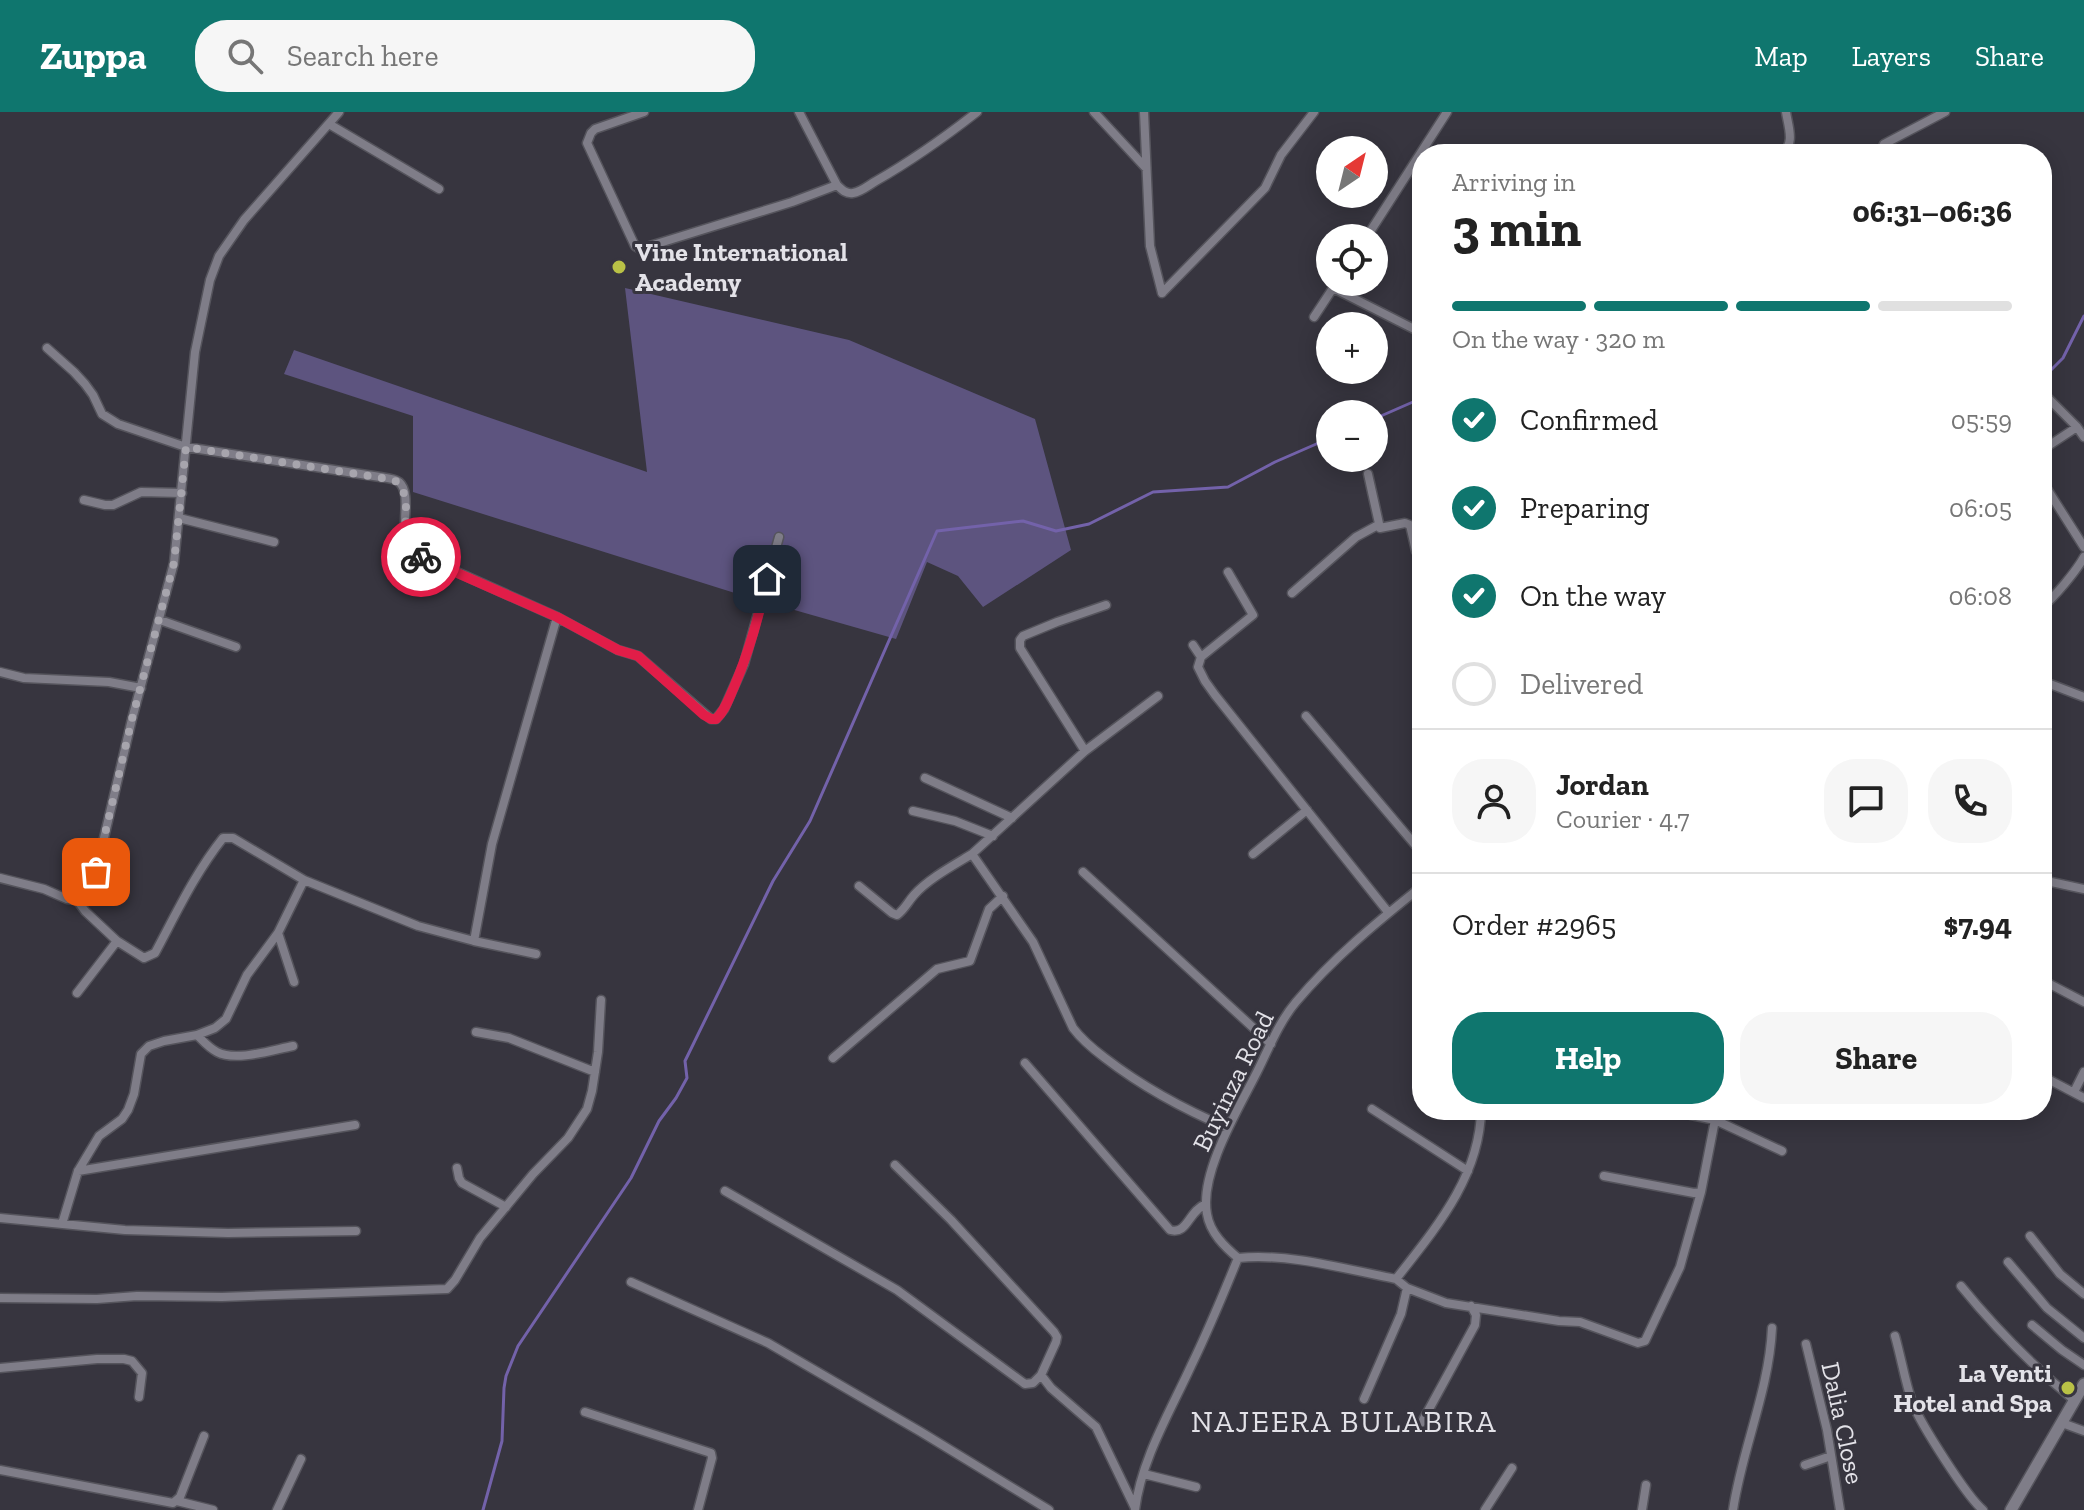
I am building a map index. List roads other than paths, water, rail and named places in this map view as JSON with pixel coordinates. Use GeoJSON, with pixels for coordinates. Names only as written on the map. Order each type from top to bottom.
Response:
{"type":"FeatureCollection","features":[{"type":"Feature","properties":{"kind":"main road"},"geometry":{"type":"LineString","coordinates":[[2011,1510],[2084,1384]]}},
{"type":"Feature","properties":{"kind":"street"},"geometry":{"type":"LineString","coordinates":[[0,878],[44,889],[67,899],[77,900],[86,895],[96,872],[174,563],[198,338],[210,280],[219,256],[244,220],[339,112]]}},
{"type":"Feature","properties":{"kind":"street"},"geometry":{"type":"LineString","coordinates":[[644,112],[595,129],[587,143],[635,246],[640,249],[837,185]]}},
{"type":"Feature","properties":{"kind":"street"},"geometry":{"type":"LineString","coordinates":[[799,112],[837,185],[849,193],[860,191],[937,143],[977,112]]}},
{"type":"Feature","properties":{"kind":"street"},"geometry":{"type":"LineString","coordinates":[[1094,112],[1145,167]]}},
{"type":"Feature","properties":{"kind":"street"},"geometry":{"type":"LineString","coordinates":[[1144,112],[1150,246],[1162,293],[1265,188],[1281,155],[1314,112]]}},
{"type":"Feature","properties":{"kind":"street"},"geometry":{"type":"LineString","coordinates":[[1426,144],[1447,112]]}},
{"type":"Feature","properties":{"kind":"street"},"geometry":{"type":"LineString","coordinates":[[1786,112],[1790,144]]}},
{"type":"Feature","properties":{"kind":"street"},"geometry":{"type":"LineString","coordinates":[[1884,144],[1945,112]]}},
{"type":"Feature","properties":{"kind":"street"},"geometry":{"type":"LineString","coordinates":[[329,124],[439,189]]}},
{"type":"Feature","properties":{"kind":"street"},"geometry":{"type":"LineString","coordinates":[[1375,224],[1412,166]]}},
{"type":"Feature","properties":{"kind":"street"},"geometry":{"type":"LineString","coordinates":[[1314,317],[1328,296]]}},
{"type":"Feature","properties":{"kind":"street"},"geometry":{"type":"LineString","coordinates":[[1355,296],[1412,327]]}},
{"type":"Feature","properties":{"kind":"street"},"geometry":{"type":"LineString","coordinates":[[47,348],[85,384],[106,418],[118,424],[186,447],[394,480],[402,486],[406,503],[404,540],[410,551],[557,617],[618,650],[638,656],[711,719],[716,719],[724,709],[744,664],[779,537]]}},
{"type":"Feature","properties":{"kind":"street"},"geometry":{"type":"LineString","coordinates":[[2052,402],[2084,437]]}},
{"type":"Feature","properties":{"kind":"street"},"geometry":{"type":"LineString","coordinates":[[2052,443],[2077,427]]}},
{"type":"Feature","properties":{"kind":"street"},"geometry":{"type":"LineString","coordinates":[[1368,474],[1378,525],[1382,529],[1405,523],[1410,525],[1412,534]]}},
{"type":"Feature","properties":{"kind":"street"},"geometry":{"type":"LineString","coordinates":[[84,500],[113,505],[141,492],[182,493]]}},
{"type":"Feature","properties":{"kind":"street"},"geometry":{"type":"LineString","coordinates":[[2052,497],[2084,547]]}},
{"type":"Feature","properties":{"kind":"street"},"geometry":{"type":"LineString","coordinates":[[179,518],[274,542]]}},
{"type":"Feature","properties":{"kind":"street"},"geometry":{"type":"LineString","coordinates":[[1292,593],[1356,537],[1378,525]]}},
{"type":"Feature","properties":{"kind":"street"},"geometry":{"type":"LineString","coordinates":[[2052,599],[2084,557]]}},
{"type":"Feature","properties":{"kind":"street"},"geometry":{"type":"LineString","coordinates":[[2077,566],[2084,575]]}},
{"type":"Feature","properties":{"kind":"street"},"geometry":{"type":"LineString","coordinates":[[1228,572],[1253,615],[1201,657],[1198,667],[1205,681],[1388,912]]}},
{"type":"Feature","properties":{"kind":"street"},"geometry":{"type":"LineString","coordinates":[[1085,751],[1019,644],[1023,636],[1106,605]]}},
{"type":"Feature","properties":{"kind":"street"},"geometry":{"type":"LineString","coordinates":[[474,941],[492,844],[557,617]]}},
{"type":"Feature","properties":{"kind":"street"},"geometry":{"type":"LineString","coordinates":[[160,620],[236,647]]}},
{"type":"Feature","properties":{"kind":"street"},"geometry":{"type":"LineString","coordinates":[[1193,645],[1201,657]]}},
{"type":"Feature","properties":{"kind":"street"},"geometry":{"type":"LineString","coordinates":[[0,672],[24,678],[109,682],[141,688]]}},
{"type":"Feature","properties":{"kind":"street"},"geometry":{"type":"LineString","coordinates":[[2052,685],[2084,697]]}},
{"type":"Feature","properties":{"kind":"street"},"geometry":{"type":"LineString","coordinates":[[859,886],[897,915],[914,895],[983,845],[1085,751],[1158,696]]}},
{"type":"Feature","properties":{"kind":"street"},"geometry":{"type":"LineString","coordinates":[[1306,716],[1412,841]]}},
{"type":"Feature","properties":{"kind":"street"},"geometry":{"type":"LineString","coordinates":[[925,778],[1012,818]]}},
{"type":"Feature","properties":{"kind":"street"},"geometry":{"type":"LineString","coordinates":[[1253,854],[1307,810]]}},
{"type":"Feature","properties":{"kind":"street"},"geometry":{"type":"LineString","coordinates":[[913,811],[993,836]]}},
{"type":"Feature","properties":{"kind":"street"},"geometry":{"type":"LineString","coordinates":[[977,830],[983,845]]}},
{"type":"Feature","properties":{"kind":"street"},"geometry":{"type":"LineString","coordinates":[[77,900],[117,941],[144,958],[155,953],[192,885],[223,838],[233,838],[304,880],[418,926],[536,954]]}},
{"type":"Feature","properties":{"kind":"street"},"geometry":{"type":"LineString","coordinates":[[972,854],[1033,942],[1073,1028],[1085,1043],[1170,1102],[1228,1128]]}},
{"type":"Feature","properties":{"kind":"street"},"geometry":{"type":"LineString","coordinates":[[1083,872],[1271,1044]]}},
{"type":"Feature","properties":{"kind":"street"},"geometry":{"type":"LineString","coordinates":[[62,1224],[78,1171],[99,1136],[122,1119],[128,1110],[134,1094],[139,1060],[145,1050],[153,1044],[197,1035],[215,1028],[226,1019],[247,975],[278,933],[304,880]]}},
{"type":"Feature","properties":{"kind":"street"},"geometry":{"type":"LineString","coordinates":[[2052,882],[2084,889]]}},
{"type":"Feature","properties":{"kind":"street","name":"Buyinza Road"},"geometry":{"type":"LineString","coordinates":[[1206,1204],[1214,1164],[1228,1128],[1288,1012],[1345,949],[1412,894]]}},
{"type":"Feature","properties":{"kind":"street"},"geometry":{"type":"LineString","coordinates":[[833,1058],[937,969],[970,961],[989,909],[1003,896]]}},
{"type":"Feature","properties":{"kind":"street"},"geometry":{"type":"LineString","coordinates":[[278,933],[294,982]]}},
{"type":"Feature","properties":{"kind":"street"},"geometry":{"type":"LineString","coordinates":[[77,993],[117,941]]}},
{"type":"Feature","properties":{"kind":"street"},"geometry":{"type":"LineString","coordinates":[[2052,985],[2084,1002]]}},
{"type":"Feature","properties":{"kind":"street"},"geometry":{"type":"LineString","coordinates":[[0,1298],[236,1297],[447,1289],[480,1238],[578,1125],[587,1109],[595,1072],[601,1000]]}},
{"type":"Feature","properties":{"kind":"street"},"geometry":{"type":"LineString","coordinates":[[476,1032],[509,1038],[595,1072]]}},
{"type":"Feature","properties":{"kind":"street"},"geometry":{"type":"LineString","coordinates":[[197,1035],[212,1049],[227,1056],[293,1046]]}},
{"type":"Feature","properties":{"kind":"street"},"geometry":{"type":"LineString","coordinates":[[1025,1063],[1170,1230],[1181,1230],[1196,1209],[1206,1204],[1210,1225],[1225,1247],[1238,1258],[1285,1257],[1396,1279],[1407,1288],[1446,1303],[1580,1322],[1638,1343],[1645,1341],[1680,1267],[1701,1192],[1715,1120],[1782,1151]]}},
{"type":"Feature","properties":{"kind":"street"},"geometry":{"type":"LineString","coordinates":[[2074,1092],[2084,1072]]}},
{"type":"Feature","properties":{"kind":"street"},"geometry":{"type":"LineString","coordinates":[[2052,1081],[2084,1098]]}},
{"type":"Feature","properties":{"kind":"street"},"geometry":{"type":"LineString","coordinates":[[1372,1109],[1468,1171]]}},
{"type":"Feature","properties":{"kind":"street"},"geometry":{"type":"LineString","coordinates":[[1396,1279],[1453,1203],[1468,1171],[1481,1120]]}},
{"type":"Feature","properties":{"kind":"street"},"geometry":{"type":"LineString","coordinates":[[78,1171],[355,1125]]}},
{"type":"Feature","properties":{"kind":"street"},"geometry":{"type":"LineString","coordinates":[[725,1191],[897,1290],[1025,1384],[1033,1383],[1041,1375],[1056,1342],[1054,1332],[951,1220],[895,1165]]}},
{"type":"Feature","properties":{"kind":"street"},"geometry":{"type":"LineString","coordinates":[[457,1168],[462,1183],[506,1207]]}},
{"type":"Feature","properties":{"kind":"street"},"geometry":{"type":"LineString","coordinates":[[1604,1176],[1701,1192]]}},
{"type":"Feature","properties":{"kind":"street"},"geometry":{"type":"LineString","coordinates":[[0,1218],[125,1230],[228,1233],[356,1231]]}},
{"type":"Feature","properties":{"kind":"street"},"geometry":{"type":"LineString","coordinates":[[2030,1236],[2060,1274],[2084,1294]]}},
{"type":"Feature","properties":{"kind":"street"},"geometry":{"type":"LineString","coordinates":[[1135,1509],[1153,1449],[1210,1328],[1238,1258]]}},
{"type":"Feature","properties":{"kind":"street"},"geometry":{"type":"LineString","coordinates":[[2008,1262],[2047,1308],[2084,1338]]}},
{"type":"Feature","properties":{"kind":"street"},"geometry":{"type":"LineString","coordinates":[[631,1282],[768,1343],[1049,1510]]}},
{"type":"Feature","properties":{"kind":"street"},"geometry":{"type":"LineString","coordinates":[[1961,1286],[2011,1342],[2075,1401]]}},
{"type":"Feature","properties":{"kind":"street"},"geometry":{"type":"LineString","coordinates":[[1364,1399],[1401,1314],[1407,1288]]}},
{"type":"Feature","properties":{"kind":"street"},"geometry":{"type":"LineString","coordinates":[[1422,1422],[1475,1325],[1476,1315],[1471,1306]]}},
{"type":"Feature","properties":{"kind":"street"},"geometry":{"type":"LineString","coordinates":[[2032,1325],[2084,1365]]}},
{"type":"Feature","properties":{"kind":"street"},"geometry":{"type":"LineString","coordinates":[[1733,1510],[1770,1354],[1772,1328]]}},
{"type":"Feature","properties":{"kind":"street"},"geometry":{"type":"LineString","coordinates":[[1895,1336],[1912,1402],[1919,1416],[1983,1510]]}},
{"type":"Feature","properties":{"kind":"street","name":"Dalia Close"},"geometry":{"type":"LineString","coordinates":[[1806,1344],[1827,1430],[1840,1510]]}},
{"type":"Feature","properties":{"kind":"street"},"geometry":{"type":"LineString","coordinates":[[0,1368],[124,1359],[132,1361],[142,1373],[139,1397]]}},
{"type":"Feature","properties":{"kind":"street"},"geometry":{"type":"LineString","coordinates":[[1041,1375],[1051,1388],[1093,1423],[1135,1509]]}},
{"type":"Feature","properties":{"kind":"street"},"geometry":{"type":"LineString","coordinates":[[585,1412],[711,1453],[698,1510]]}},
{"type":"Feature","properties":{"kind":"street"},"geometry":{"type":"LineString","coordinates":[[2062,1423],[2084,1431]]}},
{"type":"Feature","properties":{"kind":"street"},"geometry":{"type":"LineString","coordinates":[[177,1501],[204,1436]]}},
{"type":"Feature","properties":{"kind":"street"},"geometry":{"type":"LineString","coordinates":[[1805,1465],[1831,1456]]}},
{"type":"Feature","properties":{"kind":"street"},"geometry":{"type":"LineString","coordinates":[[277,1510],[301,1459]]}},
{"type":"Feature","properties":{"kind":"street"},"geometry":{"type":"LineString","coordinates":[[1485,1510],[1512,1468]]}},
{"type":"Feature","properties":{"kind":"street"},"geometry":{"type":"LineString","coordinates":[[0,1470],[213,1510]]}},
{"type":"Feature","properties":{"kind":"street"},"geometry":{"type":"LineString","coordinates":[[1144,1474],[1196,1487]]}},
{"type":"Feature","properties":{"kind":"street"},"geometry":{"type":"LineString","coordinates":[[1642,1510],[1646,1485]]}},
{"type":"Feature","properties":{"kind":"waterway"},"geometry":{"type":"LineString","coordinates":[[2052,369],[2063,358],[2084,316]]}},
{"type":"Feature","properties":{"kind":"waterway"},"geometry":{"type":"LineString","coordinates":[[1388,413],[1412,402]]}},
{"type":"Feature","properties":{"kind":"waterway"},"geometry":{"type":"LineString","coordinates":[[483,1510],[502,1441],[506,1376],[518,1346],[631,1178],[659,1121],[687,1078],[685,1061],[773,881],[810,821],[937,531],[1023,521],[1056,531],[1089,524],[1153,492],[1228,487],[1316,444]]}},
{"type":"Feature","properties":{"kind":"place","name":"Vine International Academy"},"geometry":{"type":"Point","coordinates":[619,267]}},
{"type":"Feature","properties":{"kind":"place","name":"La Venti Hotel and Spa"},"geometry":{"type":"Point","coordinates":[2068,1388]}},
{"type":"Feature","properties":{"kind":"district","name":"NAJEERA BULABIRA"},"geometry":{"type":"Point","coordinates":[1344,1422]}}]}
